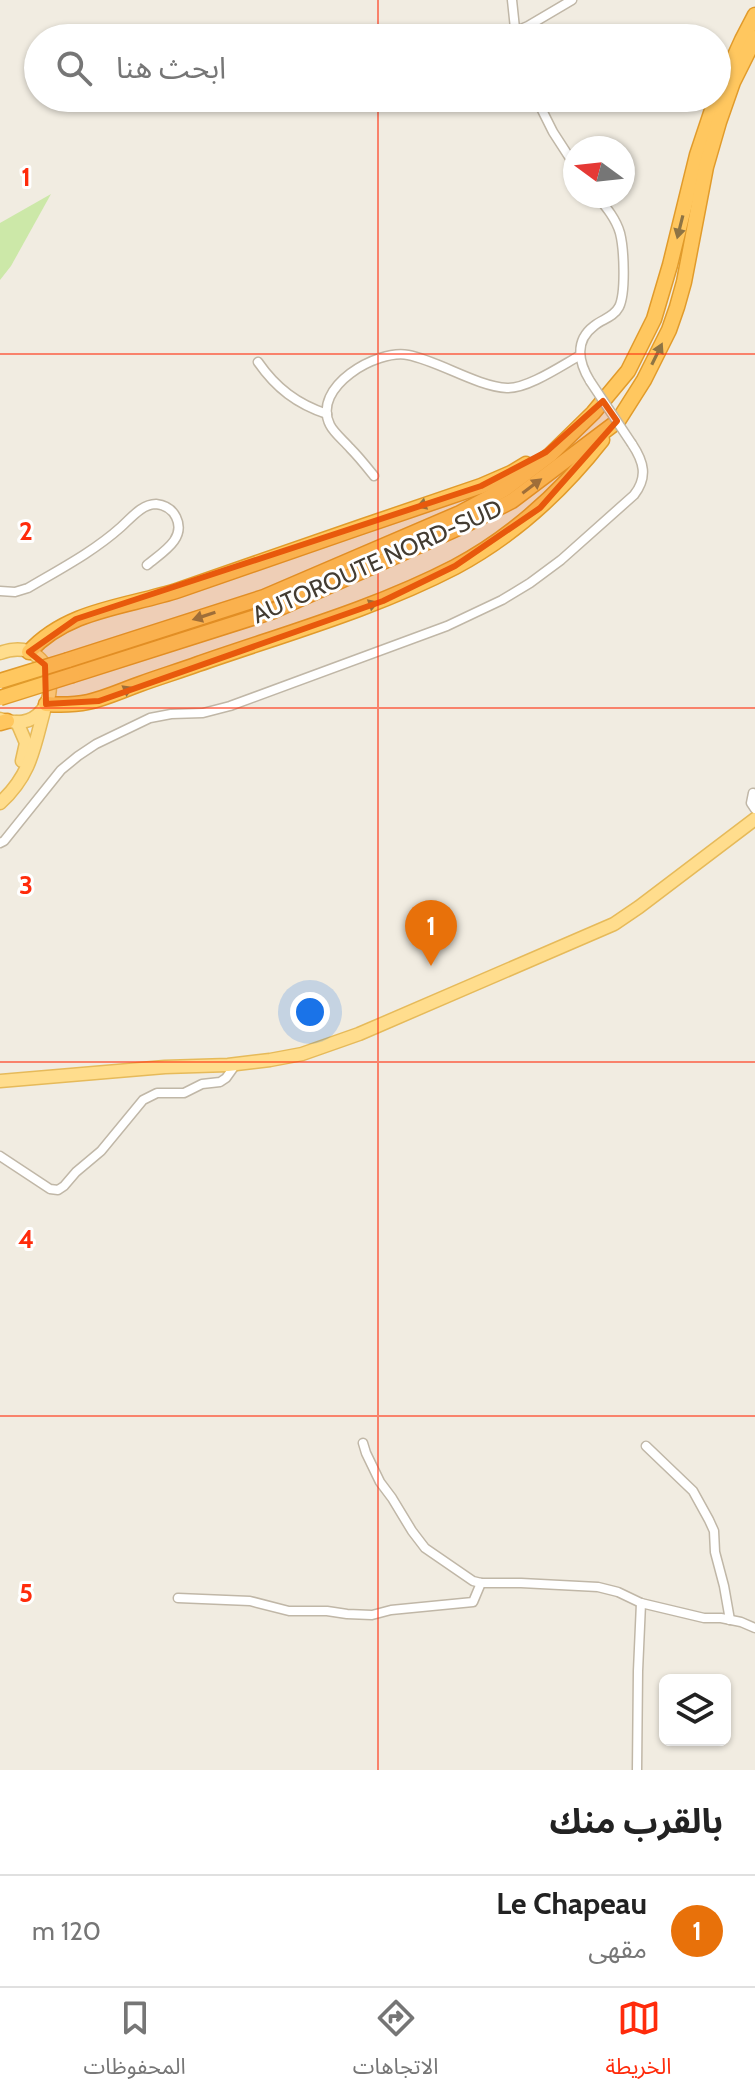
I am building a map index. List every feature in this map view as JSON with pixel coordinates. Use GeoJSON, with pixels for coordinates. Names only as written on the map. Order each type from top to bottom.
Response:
{"type":"FeatureCollection","features":[{"type":"Feature","properties":{"kind":"highway","name":"AUTOROUTE NORD-SUD"},"geometry":{"type":"LineString","coordinates":[[731,65],[755,15]]}},
{"type":"Feature","properties":{"kind":"highway","name":"AUTOROUTE NORD-SUD"},"geometry":{"type":"LineString","coordinates":[[731,88],[755,38]]}},
{"type":"Feature","properties":{"kind":"highway","name":"AUTOROUTE NORD-SUD"},"geometry":{"type":"LineString","coordinates":[[0,698],[70,667],[264,597],[460,513],[505,489],[550,455],[593,413],[628,371],[654,319],[697,155],[712,112]]}},
{"type":"Feature","properties":{"kind":"highway","name":"AUTOROUTE NORD-SUD"},"geometry":{"type":"LineString","coordinates":[[0,681],[70,667],[271,612],[512,501],[618,421],[644,380],[673,318],[684,282],[706,167],[722,112]]}},
{"type":"Feature","properties":{"kind":"highway"},"geometry":{"type":"LineString","coordinates":[[10,648],[46,636],[84,615],[165,595],[481,486],[546,452],[593,413]]}},
{"type":"Feature","properties":{"kind":"highway"},"geometry":{"type":"LineString","coordinates":[[46,705],[99,701],[139,684],[383,601],[455,566],[540,508],[577,471],[618,421]]}},
{"type":"Feature","properties":{"kind":"main road"},"geometry":{"type":"LineString","coordinates":[[10,648],[46,636]]}},
{"type":"Feature","properties":{"kind":"main road"},"geometry":{"type":"LineString","coordinates":[[0,803],[16,787],[28,768],[51,691],[45,665],[10,648]]}},
{"type":"Feature","properties":{"kind":"main road"},"geometry":{"type":"LineString","coordinates":[[6,721],[33,718],[46,705]]}},
{"type":"Feature","properties":{"kind":"main road"},"geometry":{"type":"LineString","coordinates":[[0,794],[16,773],[25,750],[24,737],[6,721]]}},
{"type":"Feature","properties":{"kind":"main road"},"geometry":{"type":"LineString","coordinates":[[0,1081],[236,1064],[302,1054],[359,1034],[614,924],[755,819]]}},
{"type":"Feature","properties":{"kind":"street"},"geometry":{"type":"LineString","coordinates":[[512,0],[515,24]]}},
{"type":"Feature","properties":{"kind":"street"},"geometry":{"type":"LineString","coordinates":[[531,24],[572,0]]}},
{"type":"Feature","properties":{"kind":"street"},"geometry":{"type":"LineString","coordinates":[[543,112],[563,147]]}},
{"type":"Feature","properties":{"kind":"street"},"geometry":{"type":"LineString","coordinates":[[0,843],[61,770],[87,750],[161,715],[203,713],[230,706],[447,626],[530,583],[561,560],[634,495],[640,487],[644,470],[642,461],[590,381],[579,356],[584,338],[594,326],[616,312],[622,297],[620,233],[606,208]]}},
{"type":"Feature","properties":{"kind":"street"},"geometry":{"type":"LineString","coordinates":[[374,476],[330,426],[327,414],[336,387],[353,371],[388,355],[410,356],[505,388],[523,385],[579,356]]}},
{"type":"Feature","properties":{"kind":"street"},"geometry":{"type":"LineString","coordinates":[[258,362],[288,396],[306,407],[327,414]]}},
{"type":"Feature","properties":{"kind":"street"},"geometry":{"type":"LineString","coordinates":[[0,591],[15,592],[28,588],[101,544],[144,507],[160,505],[177,520],[177,536],[147,565]]}},
{"type":"Feature","properties":{"kind":"street"},"geometry":{"type":"LineString","coordinates":[[753,793],[751,803],[755,809]]}},
{"type":"Feature","properties":{"kind":"street"},"geometry":{"type":"LineString","coordinates":[[0,1156],[41,1184],[58,1190],[101,1151],[150,1095],[184,1093],[202,1084],[220,1082],[236,1064]]}},
{"type":"Feature","properties":{"kind":"street"},"geometry":{"type":"LineString","coordinates":[[363,1443],[380,1482],[425,1548],[465,1577],[481,1583],[598,1587],[641,1603],[704,1618],[730,1620],[755,1628]]}},
{"type":"Feature","properties":{"kind":"street"},"geometry":{"type":"LineString","coordinates":[[646,1446],[693,1491],[709,1520],[714,1531],[715,1552],[730,1620]]}},
{"type":"Feature","properties":{"kind":"street"},"geometry":{"type":"LineString","coordinates":[[178,1598],[250,1601],[289,1611],[372,1615],[391,1610],[473,1602],[481,1583]]}},
{"type":"Feature","properties":{"kind":"street"},"geometry":{"type":"LineString","coordinates":[[637,1770],[641,1603]]}},
{"type":"Feature","properties":{"kind":"highlighted area"},"geometry":{"type":"Polygon","coordinates":[[[603,401],[617,421],[540,508],[455,566],[383,601],[99,701],[46,704],[45,665],[29,652],[76,619],[481,486],[546,452],[603,401]]]}},
{"type":"Feature","properties":{"kind":"green space"},"geometry":{"type":"Polygon","coordinates":[[[51,194],[11,266],[0,280],[0,223],[51,194]]]}},
{"type":"Feature","properties":{"kind":"place","name":"Le Chapeau"},"geometry":{"type":"Point","coordinates":[431,966]}}]}
